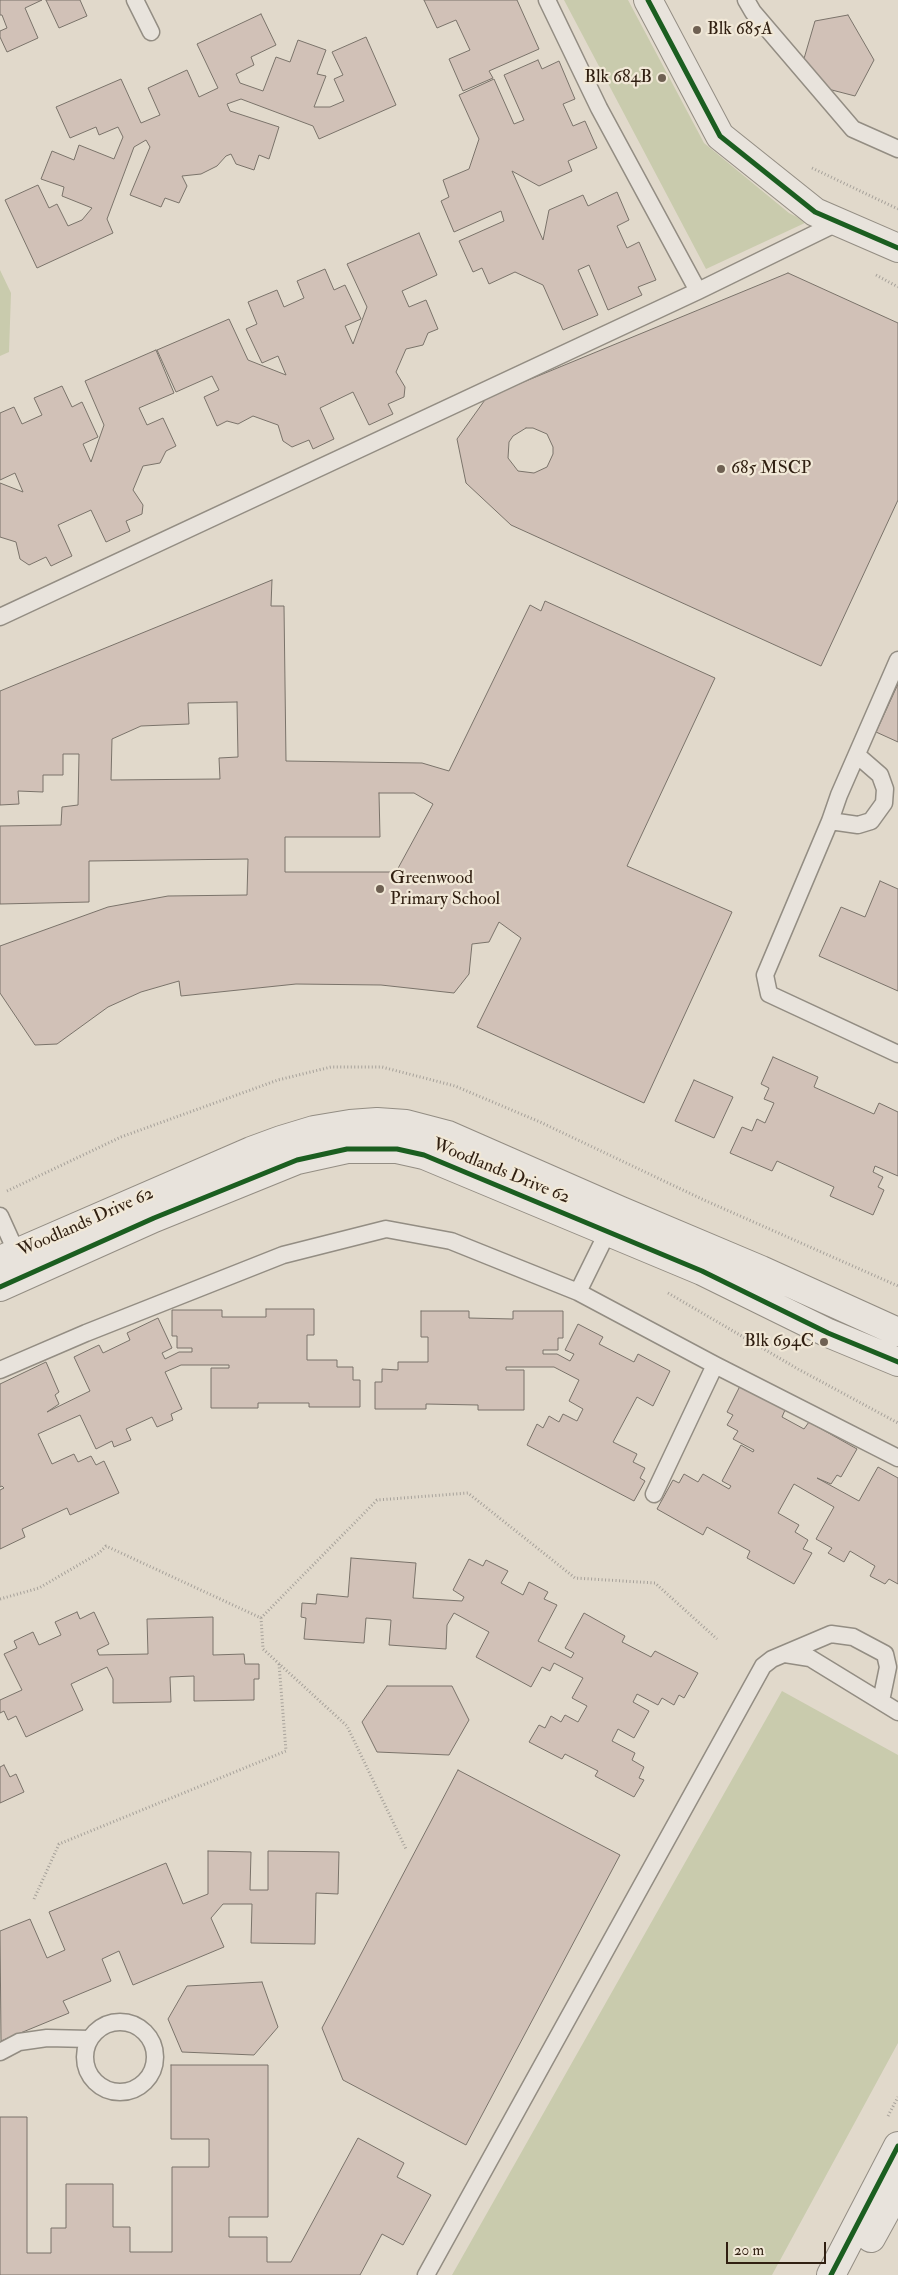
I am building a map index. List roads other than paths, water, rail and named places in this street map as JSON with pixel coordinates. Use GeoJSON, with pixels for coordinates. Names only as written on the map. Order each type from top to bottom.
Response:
{"type":"FeatureCollection","features":[{"type":"Feature","properties":{"kind":"street"},"geometry":{"type":"LineString","coordinates":[[648,0],[720,136],[816,212],[898,248]]}},
{"type":"Feature","properties":{"kind":"street","name":"Woodlands Drive 62"},"geometry":{"type":"LineString","coordinates":[[0,1287],[15,1263],[250,1150],[314,1130],[377,1122],[406,1124],[448,1134],[613,1221],[702,1271],[828,1333],[898,1362]]}},
{"type":"Feature","properties":{"kind":"street","name":"Woodlands Drive 62"},"geometry":{"type":"LineString","coordinates":[[613,1221],[761,1270],[898,1332]]}},
{"type":"Feature","properties":{"kind":"street"},"geometry":{"type":"LineString","coordinates":[[831,2275],[898,2146]]}},
{"type":"Feature","properties":{"kind":"street"},"geometry":{"type":"LineString","coordinates":[[852,2275],[898,2189]]}},
{"type":"Feature","properties":{"kind":"lane"},"geometry":{"type":"LineString","coordinates":[[135,0],[151,32]]}},
{"type":"Feature","properties":{"kind":"lane"},"geometry":{"type":"LineString","coordinates":[[547,0],[599,108],[698,291]]}},
{"type":"Feature","properties":{"kind":"lane"},"geometry":{"type":"LineString","coordinates":[[746,0],[753,12],[853,129],[898,149]]}},
{"type":"Feature","properties":{"kind":"lane"},"geometry":{"type":"LineString","coordinates":[[0,617],[698,291],[839,222]]}},
{"type":"Feature","properties":{"kind":"lane"},"geometry":{"type":"LineString","coordinates":[[898,660],[856,755],[766,975],[769,994],[898,1054]]}},
{"type":"Feature","properties":{"kind":"lane"},"geometry":{"type":"LineString","coordinates":[[830,820],[858,826],[871,820],[884,803],[886,789],[880,775],[856,755]]}},
{"type":"Feature","properties":{"kind":"lane"},"geometry":{"type":"LineString","coordinates":[[0,1216],[15,1263]]}},
{"type":"Feature","properties":{"kind":"lane"},"geometry":{"type":"LineString","coordinates":[[578,1292],[613,1221]]}},
{"type":"Feature","properties":{"kind":"lane"},"geometry":{"type":"LineString","coordinates":[[0,1370],[95,1329],[283,1255],[386,1230],[451,1241],[578,1292],[715,1365],[898,1458]]}},
{"type":"Feature","properties":{"kind":"lane"},"geometry":{"type":"LineString","coordinates":[[654,1494],[715,1365]]}},
{"type":"Feature","properties":{"kind":"lane"},"geometry":{"type":"LineString","coordinates":[[426,2275],[763,1666],[772,1659],[831,1634],[853,1637],[870,1644],[886,1654],[888,1667],[881,1701]]}},
{"type":"Feature","properties":{"kind":"lane"},"geometry":{"type":"LineString","coordinates":[[785,1654],[810,1658],[898,1712]]}},
{"type":"Feature","properties":{"kind":"lane"},"geometry":{"type":"LineString","coordinates":[[0,2052],[19,2042],[47,2038],[90,2039],[107,2025],[128,2023],[139,2028],[153,2044],[154,2066],[149,2077],[141,2086],[130,2090],[118,2092],[107,2089],[93,2078],[86,2062],[86,2050],[90,2039]]}},
{"type":"Feature","properties":{"kind":"place","name":"Blk 685A"},"geometry":{"type":"Point","coordinates":[697,30]}},
{"type":"Feature","properties":{"kind":"place","name":"Blk 684B"},"geometry":{"type":"Point","coordinates":[662,78]}},
{"type":"Feature","properties":{"kind":"place","name":"685 MSCP"},"geometry":{"type":"Point","coordinates":[721,469]}},
{"type":"Feature","properties":{"kind":"place","name":"Greenwood Primary School"},"geometry":{"type":"Point","coordinates":[380,889]}},
{"type":"Feature","properties":{"kind":"place","name":"Blk 694C"},"geometry":{"type":"Point","coordinates":[824,1342]}}]}
